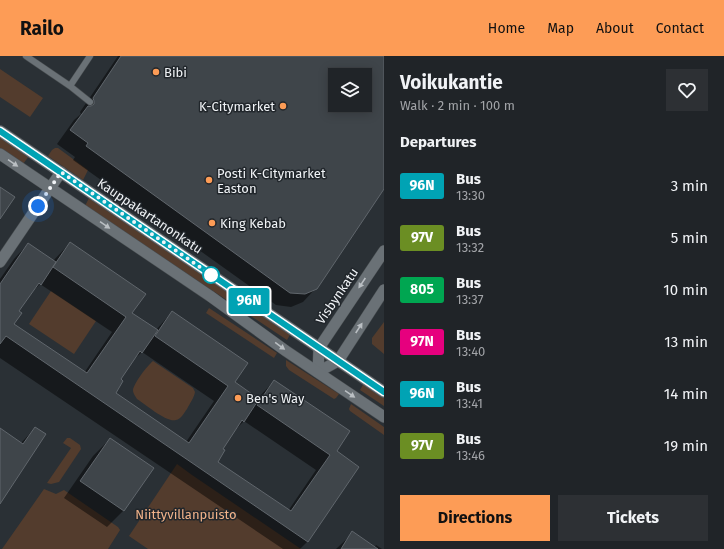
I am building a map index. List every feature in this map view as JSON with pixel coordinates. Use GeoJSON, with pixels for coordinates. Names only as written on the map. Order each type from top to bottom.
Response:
{"type":"FeatureCollection","features":[{"type":"Feature","properties":{"kind":"main road","name":"Kauppakartanonkatu"},"geometry":{"type":"LineString","coordinates":[[0,130],[384,392]]}},
{"type":"Feature","properties":{"kind":"main road"},"geometry":{"type":"LineString","coordinates":[[0,154],[210,296],[384,417]]}},
{"type":"Feature","properties":{"kind":"main road"},"geometry":{"type":"LineString","coordinates":[[2,255],[61,172]]}},
{"type":"Feature","properties":{"kind":"main road","name":"Visbynkatu"},"geometry":{"type":"LineString","coordinates":[[319,348],[384,251]]}},
{"type":"Feature","properties":{"kind":"main road"},"geometry":{"type":"LineString","coordinates":[[318,372],[338,361],[384,290]]}},
{"type":"Feature","properties":{"kind":"main road"},"geometry":{"type":"LineString","coordinates":[[318,372],[319,348]]}},
{"type":"Feature","properties":{"kind":"lane"},"geometry":{"type":"LineString","coordinates":[[26,56],[70,86],[90,102]]}},
{"type":"Feature","properties":{"kind":"lane"},"geometry":{"type":"LineString","coordinates":[[70,86],[90,56]]}},
{"type":"Feature","properties":{"kind":"green space"},"geometry":{"type":"Polygon","coordinates":[[[0,69],[43,98],[30,117],[0,97],[0,69]]]}},
{"type":"Feature","properties":{"kind":"green space"},"geometry":{"type":"Polygon","coordinates":[[[0,136],[29,156],[23,164],[0,148],[0,136]]]}},
{"type":"Feature","properties":{"kind":"green space"},"geometry":{"type":"Polygon","coordinates":[[[55,148],[58,148],[88,170],[83,180],[48,156],[55,148]]]}},
{"type":"Feature","properties":{"kind":"green space"},"geometry":{"type":"Polygon","coordinates":[[[90,196],[291,333],[287,340],[85,206],[90,196]]]}},
{"type":"Feature","properties":{"kind":"green space"},"geometry":{"type":"Polygon","coordinates":[[[51,291],[96,321],[74,354],[29,324],[51,291]]]}},
{"type":"Feature","properties":{"kind":"green space"},"geometry":{"type":"Polygon","coordinates":[[[209,308],[277,353],[274,358],[206,313],[209,308]]]}},
{"type":"Feature","properties":{"kind":"green space"},"geometry":{"type":"Polygon","coordinates":[[[384,322],[384,354],[372,344],[372,338],[384,322]]]}},
{"type":"Feature","properties":{"kind":"green space"},"geometry":{"type":"Polygon","coordinates":[[[286,360],[339,394],[334,399],[289,370],[286,366],[286,360]]]}},
{"type":"Feature","properties":{"kind":"green space"},"geometry":{"type":"Polygon","coordinates":[[[153,361],[193,388],[195,392],[187,409],[182,416],[176,420],[167,419],[162,416],[137,399],[134,394],[133,390],[136,383],[153,361]]]}},
{"type":"Feature","properties":{"kind":"green space"},"geometry":{"type":"Polygon","coordinates":[[[364,383],[384,397],[384,406],[360,390],[364,383]]]}},
{"type":"Feature","properties":{"kind":"green space"},"geometry":{"type":"Polygon","coordinates":[[[351,404],[384,427],[384,435],[350,411],[349,409],[351,404]]]}},
{"type":"Feature","properties":{"kind":"green space"},"geometry":{"type":"Polygon","coordinates":[[[67,438],[70,438],[80,445],[81,449],[59,482],[51,484],[47,483],[71,448],[63,443],[67,438]]]}},
{"type":"Feature","properties":{"kind":"green space","name":"Niittyvillanpuisto"},"geometry":{"type":"Polygon","coordinates":[[[177,464],[301,549],[148,549],[129,536],[177,464]]]}},
{"type":"Feature","properties":{"kind":"green space"},"geometry":{"type":"Polygon","coordinates":[[[44,489],[56,494],[64,490],[118,527],[120,530],[108,549],[2,549],[44,489]]]}},
{"type":"Feature","properties":{"kind":"building"},"geometry":{"type":"Polygon","coordinates":[[[121,56],[384,56],[384,189],[317,289],[305,294],[290,293],[86,146],[88,143],[70,130],[88,106],[94,104],[93,98],[121,56]]]}},
{"type":"Feature","properties":{"kind":"building"},"geometry":{"type":"Polygon","coordinates":[[[0,187],[15,197],[0,219],[0,187]]]}},
{"type":"Feature","properties":{"kind":"building"},"geometry":{"type":"Polygon","coordinates":[[[70,242],[146,294],[132,313],[158,330],[142,353],[140,351],[121,379],[123,381],[116,393],[189,443],[228,386],[155,336],[172,311],[248,363],[235,382],[259,399],[244,422],[242,420],[223,449],[225,450],[218,462],[291,511],[330,455],[257,405],[274,380],[350,431],[337,451],[359,467],[308,542],[6,336],[0,344],[0,284],[28,243],[56,262],[41,285],[39,283],[19,311],[22,313],[14,324],[87,373],[126,317],[53,267],[70,242]]]}},
{"type":"Feature","properties":{"kind":"building"},"geometry":{"type":"Polygon","coordinates":[[[35,427],[46,434],[0,504],[0,428],[23,444],[35,427]]]}},
{"type":"Feature","properties":{"kind":"building"},"geometry":{"type":"Polygon","coordinates":[[[110,438],[154,468],[124,511],[80,481],[110,438]]]}},
{"type":"Feature","properties":{"kind":"building"},"geometry":{"type":"Polygon","coordinates":[[[352,531],[378,549],[341,549],[352,531]]]}},
{"type":"Feature","properties":{"kind":"bus line","name":"96N"},"geometry":{"type":"LineString","coordinates":[[0,131],[384,392]]}},
{"type":"Feature","properties":{"kind":"place","name":"Bibi"},"geometry":{"type":"Point","coordinates":[156,72]}},
{"type":"Feature","properties":{"kind":"place","name":"K-Citymarket"},"geometry":{"type":"Point","coordinates":[283,106]}},
{"type":"Feature","properties":{"kind":"place","name":"Posti K-Citymarket Easton"},"geometry":{"type":"Point","coordinates":[209,180]}},
{"type":"Feature","properties":{"kind":"place","name":"King Kebab"},"geometry":{"type":"Point","coordinates":[212,223]}},
{"type":"Feature","properties":{"kind":"place","name":"Ben's Way"},"geometry":{"type":"Point","coordinates":[238,398]}},
{"type":"Feature","properties":{"kind":"route"},"geometry":{"type":"LineString","coordinates":[[38,206],[61,172],[216,278],[211,275]]}}]}
